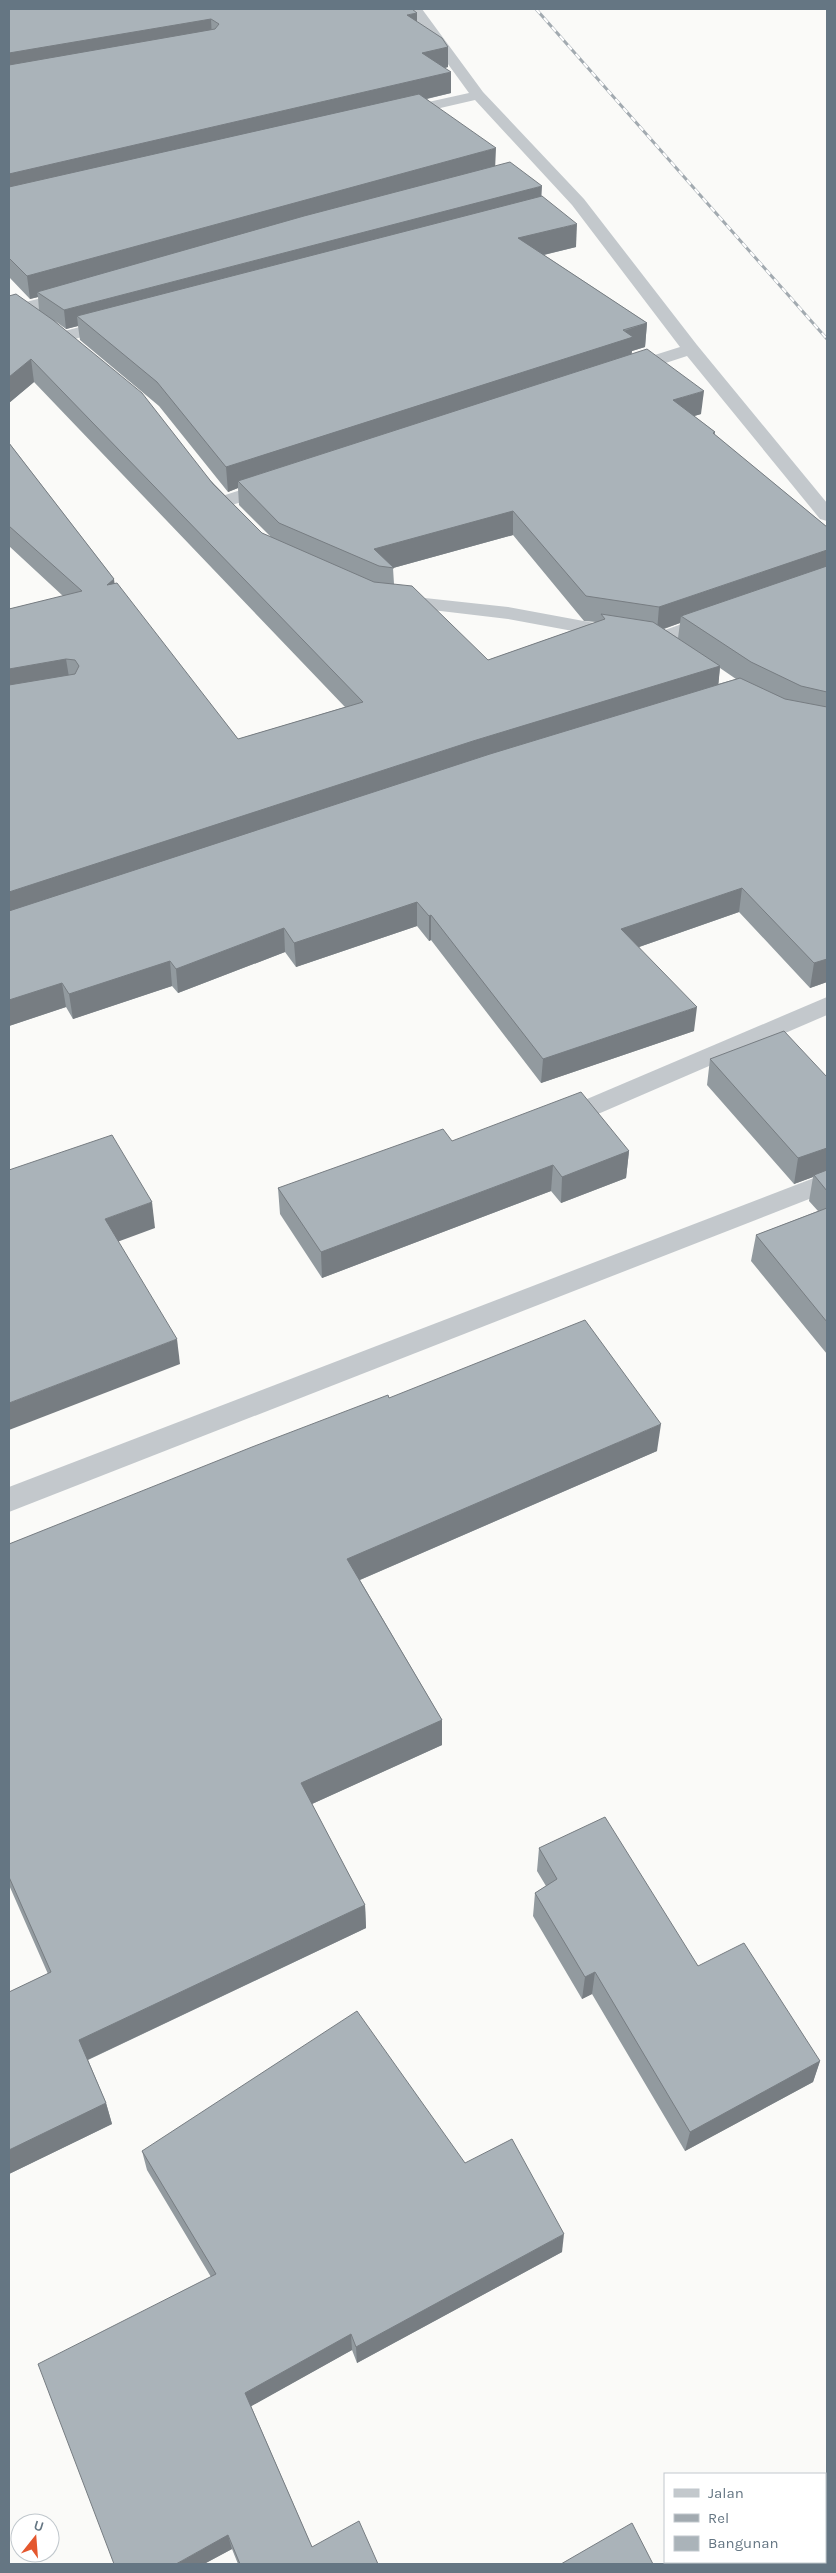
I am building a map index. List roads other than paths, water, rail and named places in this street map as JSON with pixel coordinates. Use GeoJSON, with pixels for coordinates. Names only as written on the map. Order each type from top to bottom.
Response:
{"type":"FeatureCollection","features":[{"type":"Feature","properties":{"kind":"street"},"geometry":{"type":"LineString","coordinates":[[415,9],[478,95],[541,165],[578,202],[692,349],[827,515]]}},
{"type":"Feature","properties":{"kind":"street"},"geometry":{"type":"LineString","coordinates":[[383,117],[478,95]]}},
{"type":"Feature","properties":{"kind":"street"},"geometry":{"type":"LineString","coordinates":[[522,170],[541,165]]}},
{"type":"Feature","properties":{"kind":"street"},"geometry":{"type":"LineString","coordinates":[[558,207],[578,202]]}},
{"type":"Feature","properties":{"kind":"street"},"geometry":{"type":"LineString","coordinates":[[15,311],[88,290]]}},
{"type":"Feature","properties":{"kind":"street"},"geometry":{"type":"LineString","coordinates":[[15,311],[63,337],[85,355]]}},
{"type":"Feature","properties":{"kind":"street"},"geometry":{"type":"LineString","coordinates":[[63,337],[129,319]]}},
{"type":"Feature","properties":{"kind":"street"},"geometry":{"type":"LineString","coordinates":[[607,377],[692,349]]}},
{"type":"Feature","properties":{"kind":"street"},"geometry":{"type":"LineString","coordinates":[[241,521],[217,494],[288,480]]}},
{"type":"Feature","properties":{"kind":"street"},"geometry":{"type":"LineString","coordinates":[[375,598],[508,614],[643,637],[682,655]]}},
{"type":"Feature","properties":{"kind":"street"},"geometry":{"type":"LineString","coordinates":[[643,637],[732,612]]}},
{"type":"Feature","properties":{"kind":"street"},"geometry":{"type":"LineString","coordinates":[[589,1108],[827,1005]]}},
{"type":"Feature","properties":{"kind":"street"},"geometry":{"type":"LineString","coordinates":[[9,1500],[827,1182]]}},
{"type":"Feature","properties":{"kind":"railway"},"geometry":{"type":"LineString","coordinates":[[536,9],[827,339]]}}]}
